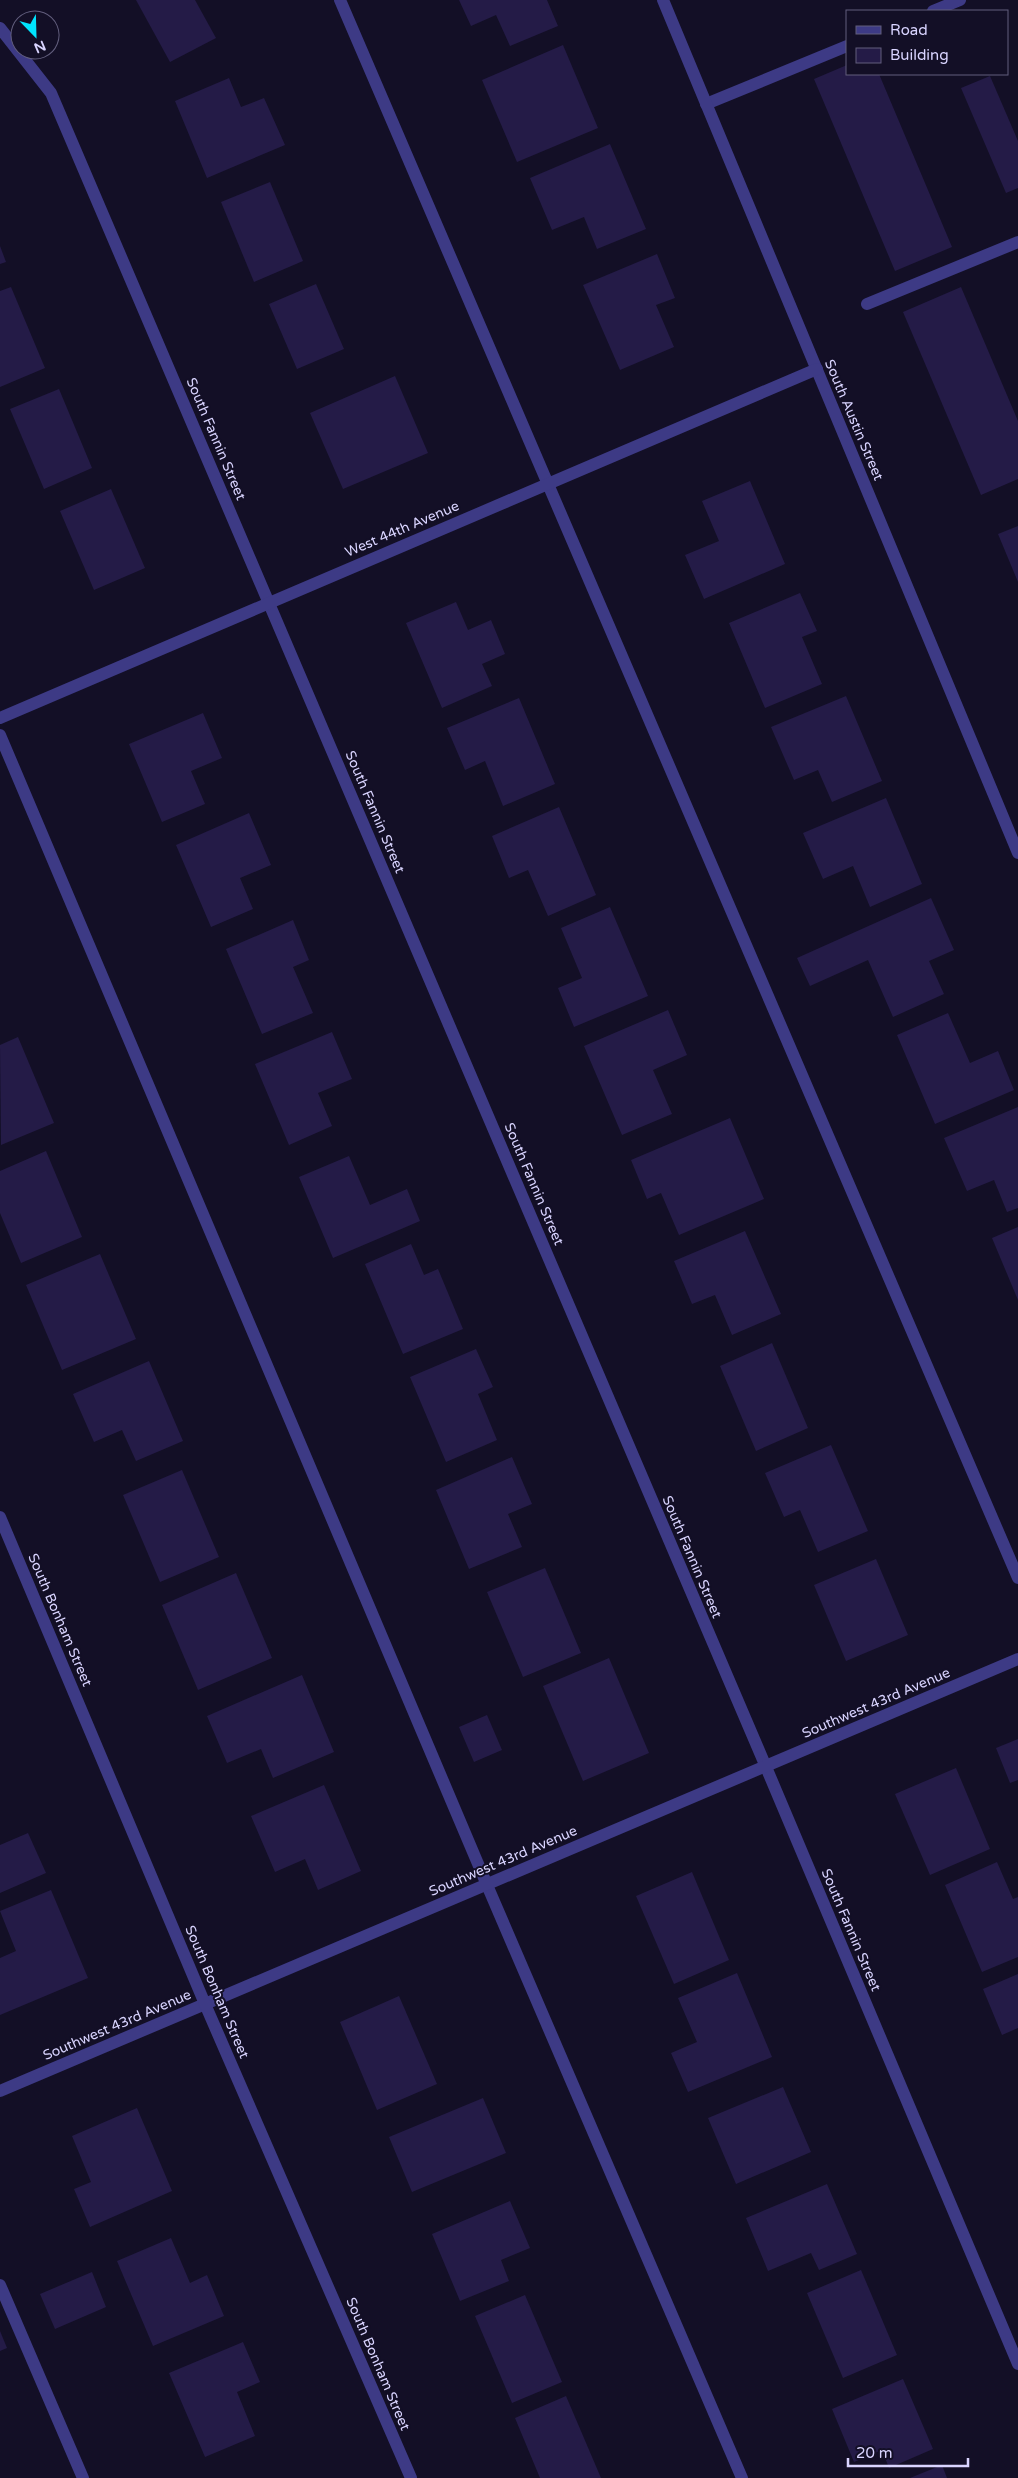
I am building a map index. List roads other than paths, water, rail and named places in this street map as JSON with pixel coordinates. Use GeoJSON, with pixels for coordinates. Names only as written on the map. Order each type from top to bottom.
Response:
{"type":"FeatureCollection","features":[{"type":"Feature","properties":{"kind":"street"},"geometry":{"type":"LineString","coordinates":[[340,0],[1018,1578]]}},
{"type":"Feature","properties":{"kind":"street","name":"South Austin Street"},"geometry":{"type":"LineString","coordinates":[[663,0],[1018,853]]}},
{"type":"Feature","properties":{"kind":"street"},"geometry":{"type":"LineString","coordinates":[[935,10],[960,0]]}},
{"type":"Feature","properties":{"kind":"street","name":"South Fannin Street"},"geometry":{"type":"LineString","coordinates":[[0,28],[51,93],[766,1767],[1018,2364]]}},
{"type":"Feature","properties":{"kind":"street"},"geometry":{"type":"LineString","coordinates":[[706,104],[846,46]]}},
{"type":"Feature","properties":{"kind":"street"},"geometry":{"type":"LineString","coordinates":[[867,304],[1018,242]]}},
{"type":"Feature","properties":{"kind":"street","name":"West 44th Avenue"},"geometry":{"type":"LineString","coordinates":[[0,718],[269,601],[817,369]]}},
{"type":"Feature","properties":{"kind":"street"},"geometry":{"type":"LineString","coordinates":[[0,735],[487,1885],[742,2478]]}},
{"type":"Feature","properties":{"kind":"street","name":"South Bonham Street"},"geometry":{"type":"LineString","coordinates":[[0,1517],[205,2004],[411,2478]]}},
{"type":"Feature","properties":{"kind":"street","name":"Southwest 43rd Avenue"},"geometry":{"type":"LineString","coordinates":[[0,2091],[1018,1659]]}},
{"type":"Feature","properties":{"kind":"street"},"geometry":{"type":"LineString","coordinates":[[0,2285],[83,2478]]}}]}
